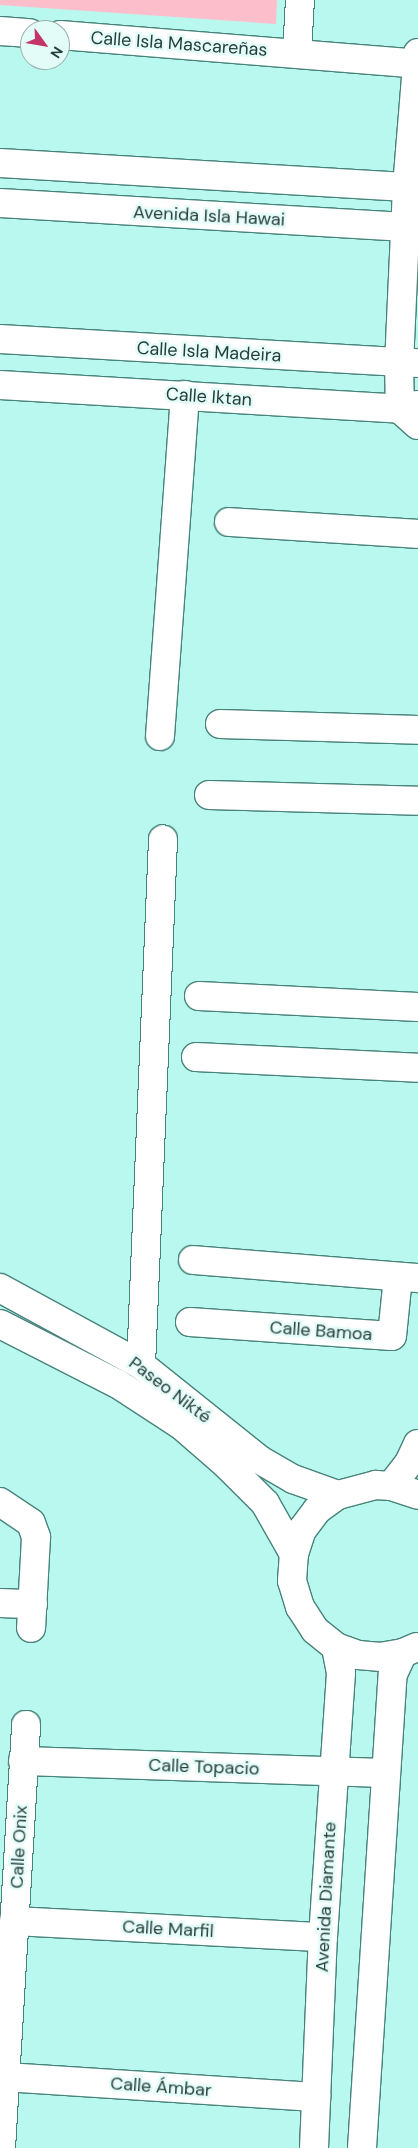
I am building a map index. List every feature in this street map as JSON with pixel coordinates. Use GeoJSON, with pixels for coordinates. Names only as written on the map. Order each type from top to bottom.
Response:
{"type":"FeatureCollection","features":[{"type":"Feature","properties":{"kind":"street"},"geometry":{"type":"LineString","coordinates":[[297,53],[300,0]]}},
{"type":"Feature","properties":{"kind":"street"},"geometry":{"type":"LineString","coordinates":[[0,31],[20,32]]}},
{"type":"Feature","properties":{"kind":"street","name":"Calle Isla Mascareñas"},"geometry":{"type":"LineString","coordinates":[[70,36],[418,64]]}},
{"type":"Feature","properties":{"kind":"street"},"geometry":{"type":"LineString","coordinates":[[412,413],[409,363],[412,188],[418,53]]}},
{"type":"Feature","properties":{"kind":"street"},"geometry":{"type":"LineString","coordinates":[[0,163],[412,188]]}},
{"type":"Feature","properties":{"kind":"street","name":"Avenida Isla Hawai"},"geometry":{"type":"LineString","coordinates":[[0,203],[412,228]]}},
{"type":"Feature","properties":{"kind":"street","name":"Calle Isla Madeira"},"geometry":{"type":"LineString","coordinates":[[0,339],[409,363]]}},
{"type":"Feature","properties":{"kind":"street","name":"Calle Iktan"},"geometry":{"type":"LineString","coordinates":[[0,384],[184,395],[412,413]]}},
{"type":"Feature","properties":{"kind":"street"},"geometry":{"type":"LineString","coordinates":[[160,736],[184,395]]}},
{"type":"Feature","properties":{"kind":"street"},"geometry":{"type":"LineString","coordinates":[[229,522],[418,534]]}},
{"type":"Feature","properties":{"kind":"street"},"geometry":{"type":"LineString","coordinates":[[220,724],[418,730]]}},
{"type":"Feature","properties":{"kind":"street"},"geometry":{"type":"LineString","coordinates":[[209,795],[418,801]]}},
{"type":"Feature","properties":{"kind":"street"},"geometry":{"type":"LineString","coordinates":[[141,1365],[163,839]]}},
{"type":"Feature","properties":{"kind":"street"},"geometry":{"type":"LineString","coordinates":[[199,996],[418,1007]]}},
{"type":"Feature","properties":{"kind":"street"},"geometry":{"type":"LineString","coordinates":[[196,1057],[418,1068]]}},
{"type":"Feature","properties":{"kind":"street","name":"Calle Bamoa"},"geometry":{"type":"LineString","coordinates":[[190,1322],[392,1336],[408,1278],[193,1260]]}},
{"type":"Feature","properties":{"kind":"street","name":"Paseo Nikté"},"geometry":{"type":"LineString","coordinates":[[0,1288],[141,1365],[260,1460],[293,1479],[338,1495]]}},
{"type":"Feature","properties":{"kind":"street","name":"Paseo Nikté"},"geometry":{"type":"LineString","coordinates":[[0,1324],[118,1384],[181,1425],[227,1465],[265,1503],[294,1554]]}},
{"type":"Feature","properties":{"kind":"street"},"geometry":{"type":"LineString","coordinates":[[392,1486],[409,1463],[418,1444]]}},
{"type":"Feature","properties":{"kind":"street"},"geometry":{"type":"LineString","coordinates":[[411,1650],[381,1657],[358,1655],[336,1647],[315,1630],[300,1607],[292,1581],[294,1554],[307,1524],[317,1510],[338,1495],[361,1487],[392,1486],[418,1495]]}},
{"type":"Feature","properties":{"kind":"street"},"geometry":{"type":"LineString","coordinates":[[0,1502],[31,1523],[36,1537],[32,1616],[0,1603]]}},
{"type":"Feature","properties":{"kind":"street","name":"Avenida Diamante"},"geometry":{"type":"LineString","coordinates":[[314,2148],[323,1938],[340,1673],[336,1647]]}},
{"type":"Feature","properties":{"kind":"street"},"geometry":{"type":"LineString","coordinates":[[362,2148],[385,1772],[393,1674],[411,1650]]}},
{"type":"Feature","properties":{"kind":"street","name":"Calle Onix"},"geometry":{"type":"LineString","coordinates":[[1,2148],[26,1725]]}},
{"type":"Feature","properties":{"kind":"street","name":"Calle Topacio"},"geometry":{"type":"LineString","coordinates":[[24,1761],[385,1772]]}},
{"type":"Feature","properties":{"kind":"street","name":"Calle Marfil"},"geometry":{"type":"LineString","coordinates":[[14,1921],[323,1938]]}},
{"type":"Feature","properties":{"kind":"street","name":"Calle Ámbar"},"geometry":{"type":"LineString","coordinates":[[5,2077],[316,2097]]}},
{"type":"Feature","properties":{"kind":"shaded area"},"geometry":{"type":"Polygon","coordinates":[[[0,0],[277,0],[276,24],[0,5],[0,0]]]}}]}
